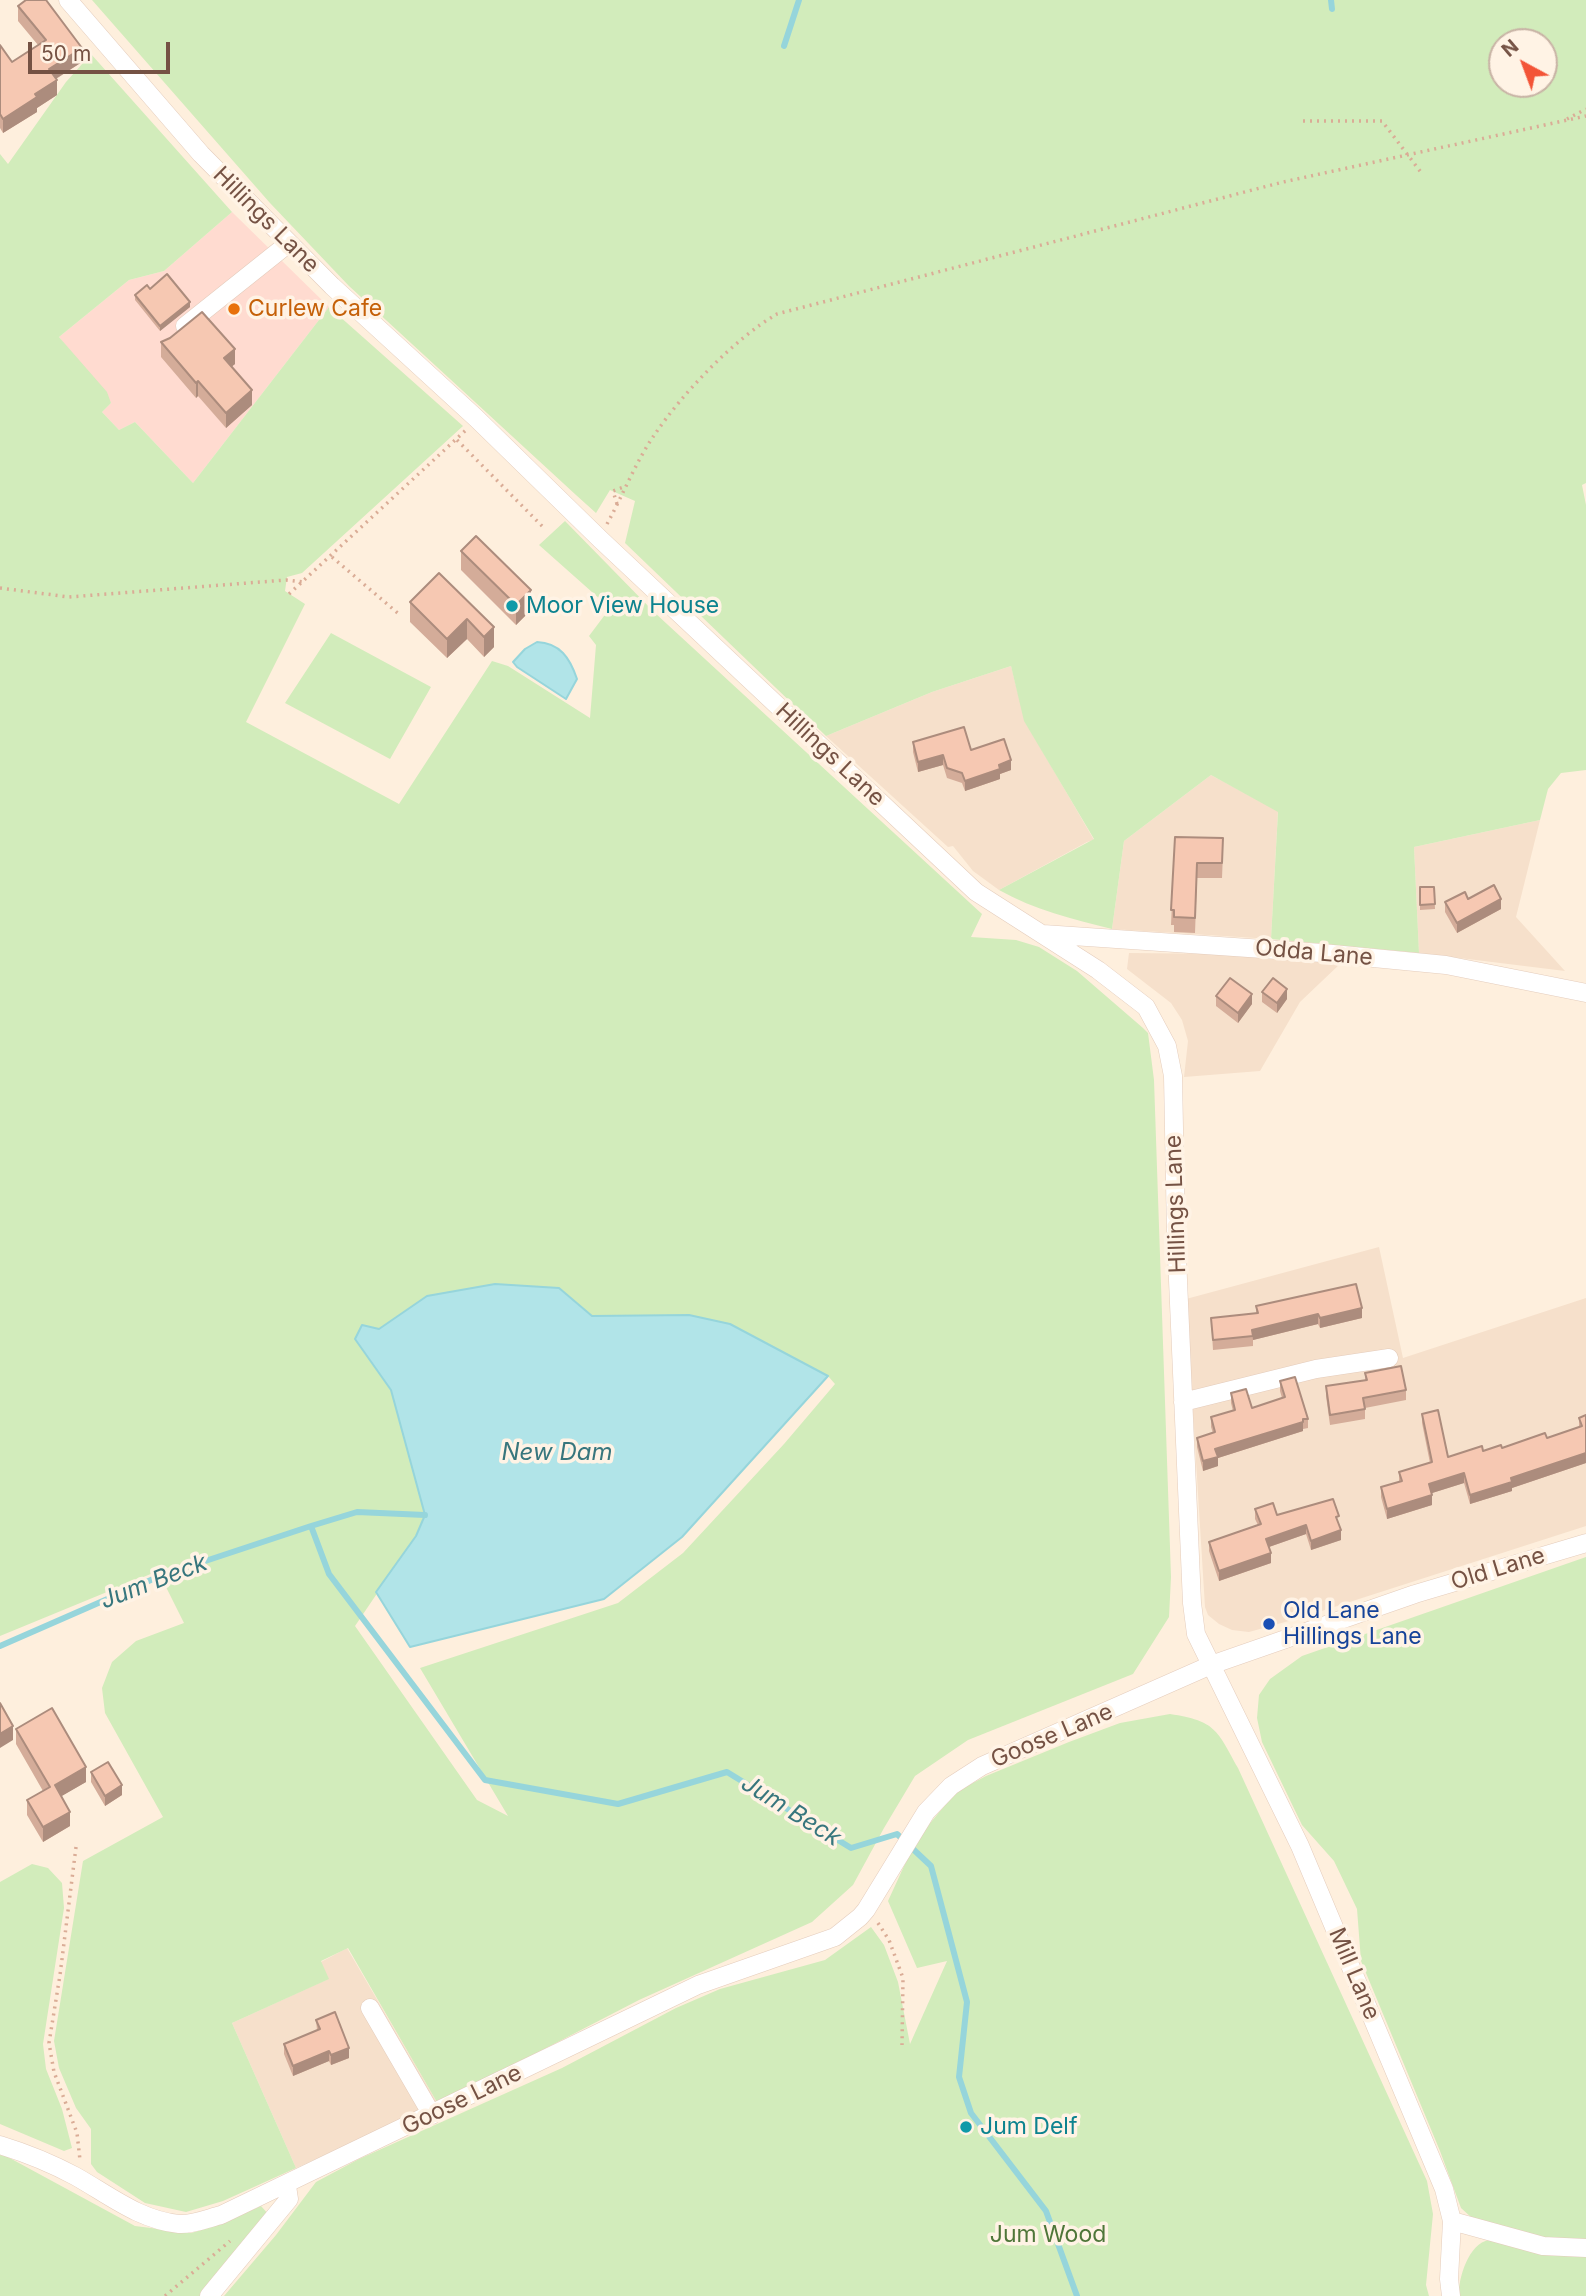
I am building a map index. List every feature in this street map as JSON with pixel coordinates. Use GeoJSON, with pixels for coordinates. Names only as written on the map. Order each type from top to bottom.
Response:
{"type":"FeatureCollection","features":[{"type":"Feature","properties":{"kind":"street","name":"Hillings Lane"},"geometry":{"type":"LineString","coordinates":[[68,0],[201,154],[332,286],[476,418],[600,539],[976,892],[1098,970],[1146,1007],[1167,1046],[1173,1076],[1192,1603],[1196,1634],[1212,1665]]}},
{"type":"Feature","properties":{"kind":"street"},"geometry":{"type":"LineString","coordinates":[[174,335],[289,243]]}},
{"type":"Feature","properties":{"kind":"street","name":"Odda Lane"},"geometry":{"type":"LineString","coordinates":[[1040,934],[1322,953],[1446,965],[1586,993]]}},
{"type":"Feature","properties":{"kind":"street"},"geometry":{"type":"LineString","coordinates":[[1183,1402],[1316,1369],[1389,1358]]}},
{"type":"Feature","properties":{"kind":"street","name":"Old Lane"},"geometry":{"type":"LineString","coordinates":[[1212,1665],[1415,1594],[1586,1543]]}},
{"type":"Feature","properties":{"kind":"street","name":"Goose Lane"},"geometry":{"type":"LineString","coordinates":[[0,2145],[29,2154],[74,2175],[150,2218],[181,2224],[221,2216],[698,1985],[835,1937],[866,1910],[926,1812],[951,1786],[982,1766],[1212,1665]]}},
{"type":"Feature","properties":{"kind":"street","name":"Mill Lane"},"geometry":{"type":"LineString","coordinates":[[1212,1665],[1300,1846],[1444,2189],[1452,2221],[1449,2279],[1451,2296]]}},
{"type":"Feature","properties":{"kind":"street"},"geometry":{"type":"LineString","coordinates":[[370,2008],[432,2115]]}},
{"type":"Feature","properties":{"kind":"street"},"geometry":{"type":"LineString","coordinates":[[209,2296],[275,2219],[289,2199],[287,2186]]}},
{"type":"Feature","properties":{"kind":"street"},"geometry":{"type":"LineString","coordinates":[[1452,2221],[1543,2246],[1586,2248]]}},
{"type":"Feature","properties":{"kind":"path"},"geometry":{"type":"LineString","coordinates":[[1564,121],[1586,109]]}},
{"type":"Feature","properties":{"kind":"path"},"geometry":{"type":"LineString","coordinates":[[600,539],[654,435],[693,386],[760,324],[777,314],[1283,182],[1586,116]]}},
{"type":"Feature","properties":{"kind":"path"},"geometry":{"type":"LineString","coordinates":[[1303,121],[1382,121],[1423,175]]}},
{"type":"Feature","properties":{"kind":"path"},"geometry":{"type":"LineString","coordinates":[[289,594],[457,440],[544,528]]}},
{"type":"Feature","properties":{"kind":"path"},"geometry":{"type":"LineString","coordinates":[[617,506],[613,491],[628,485]]}},
{"type":"Feature","properties":{"kind":"path"},"geometry":{"type":"LineString","coordinates":[[332,557],[400,615]]}},
{"type":"Feature","properties":{"kind":"path"},"geometry":{"type":"LineString","coordinates":[[0,588],[69,597],[286,580],[303,582]]}},
{"type":"Feature","properties":{"kind":"path"},"geometry":{"type":"LineString","coordinates":[[74,2175],[80,2159],[77,2133],[54,2072],[49,2043],[76,1847]]}},
{"type":"Feature","properties":{"kind":"path"},"geometry":{"type":"LineString","coordinates":[[866,1910],[889,1940],[903,1978],[902,2045]]}},
{"type":"Feature","properties":{"kind":"path"},"geometry":{"type":"LineString","coordinates":[[165,2296],[235,2236]]}},
{"type":"Feature","properties":{"kind":"shaded area"},"geometry":{"type":"Polygon","coordinates":[[[232,212],[329,307],[193,483],[135,422],[119,430],[102,412],[111,403],[59,337],[129,280],[164,271],[232,212]]]}},
{"type":"Feature","properties":{"kind":"shaded area"},"geometry":{"type":"Polygon","coordinates":[[[1011,666],[1025,721],[1094,840],[999,890],[973,871],[953,846],[948,847],[826,736],[932,692],[1011,666]]]}},
{"type":"Feature","properties":{"kind":"shaded area"},"geometry":{"type":"Polygon","coordinates":[[[1211,775],[1278,811],[1271,939],[1112,929],[1124,841],[1211,775]]]}},
{"type":"Feature","properties":{"kind":"shaded area"},"geometry":{"type":"Polygon","coordinates":[[[1540,820],[1516,917],[1565,971],[1419,953],[1414,847],[1540,820]]]}},
{"type":"Feature","properties":{"kind":"shaded area"},"geometry":{"type":"Polygon","coordinates":[[[1129,953],[1231,954],[1341,963],[1300,1002],[1260,1071],[1184,1077],[1188,1041],[1182,1020],[1171,1003],[1127,969],[1129,953]]]}},
{"type":"Feature","properties":{"kind":"shaded area"},"geometry":{"type":"Polygon","coordinates":[[[1379,1247],[1403,1358],[1586,1298],[1586,1526],[1303,1617],[1249,1632],[1232,1630],[1208,1615],[1205,1607],[1186,1299],[1379,1247]]]}},
{"type":"Feature","properties":{"kind":"shaded area"},"geometry":{"type":"Polygon","coordinates":[[[347,1948],[438,2104],[296,2168],[232,2023],[328,1979],[321,1962],[347,1948]]]}},
{"type":"Feature","properties":{"kind":"green space"},"geometry":{"type":"Polygon","coordinates":[[[92,0],[1586,0],[1586,483],[1582,485],[1586,505],[1586,770],[1561,773],[1548,789],[1540,820],[1414,847],[1419,953],[1271,939],[1278,812],[1211,775],[1124,841],[1112,929],[1068,918],[1026,903],[999,890],[1094,839],[1024,721],[1011,666],[932,692],[826,736],[625,543],[635,501],[610,490],[596,513],[349,286],[270,203],[92,0]]]}},
{"type":"Feature","properties":{"kind":"green space"},"geometry":{"type":"Polygon","coordinates":[[[91,54],[232,212],[164,271],[129,280],[59,337],[107,392],[111,403],[102,412],[119,430],[135,422],[193,483],[329,307],[463,426],[302,573],[287,577],[285,591],[305,604],[246,722],[399,804],[492,661],[508,666],[590,718],[596,645],[589,636],[610,608],[539,545],[565,521],[655,613],[982,914],[971,937],[1016,940],[1039,947],[1077,971],[1143,1028],[1148,1033],[1154,1080],[1171,1577],[1169,1617],[1133,1674],[968,1740],[915,1776],[853,1885],[812,1922],[639,2000],[438,2104],[348,1948],[321,1961],[329,1979],[232,2023],[296,2168],[223,2201],[186,2212],[145,2203],[97,2172],[91,2164],[91,2129],[76,2108],[59,2068],[54,2041],[83,1861],[163,1817],[105,1713],[102,1688],[112,1662],[136,1641],[184,1623],[158,1571],[0,1636],[0,154],[8,164],[66,82],[91,54]],[[558,1288],[379,1330],[362,1325],[362,1349],[391,1390],[425,1515],[416,1536],[355,1626],[477,1800],[508,1816],[420,1668],[618,1603],[683,1553],[784,1444],[835,1384],[828,1376],[730,1324],[689,1315],[592,1316],[558,1288]]]}},
{"type":"Feature","properties":{"kind":"green space"},"geometry":{"type":"Polygon","coordinates":[[[331,633],[431,687],[390,759],[285,703],[331,633]]]}},
{"type":"Feature","properties":{"kind":"green space"},"geometry":{"type":"Polygon","coordinates":[[[1586,1557],[1586,2242],[1541,2238],[1472,2218],[1461,2208],[1361,1961],[1357,1909],[1334,1861],[1302,1825],[1262,1742],[1257,1718],[1259,1695],[1270,1679],[1302,1656],[1586,1557]]]}},
{"type":"Feature","properties":{"kind":"green space","name":"Jum Wood"},"geometry":{"type":"Polygon","coordinates":[[[1170,1714],[1206,1724],[1219,1736],[1231,1755],[1427,2181],[1433,2214],[1426,2285],[1429,2296],[224,2296],[276,2235],[316,2182],[359,2159],[562,2068],[676,2008],[720,1989],[825,1960],[871,1927],[884,1945],[898,1982],[910,2044],[947,1961],[917,1968],[888,1901],[916,1840],[956,1792],[986,1776],[1120,1723],[1170,1714]]]}},
{"type":"Feature","properties":{"kind":"green space"},"geometry":{"type":"Polygon","coordinates":[[[32,1864],[48,1868],[62,1883],[64,1908],[43,2044],[46,2069],[62,2109],[72,2148],[64,2151],[0,2124],[0,1882],[32,1864]]]}},
{"type":"Feature","properties":{"kind":"green space"},"geometry":{"type":"Polygon","coordinates":[[[0,2155],[135,2226],[191,2233],[215,2226],[261,2206],[269,2215],[200,2296],[0,2296],[0,2155]]]}},
{"type":"Feature","properties":{"kind":"green space"},"geometry":{"type":"Polygon","coordinates":[[[1489,2240],[1525,2249],[1586,2256],[1586,2296],[1459,2296],[1460,2280],[1470,2254],[1489,2240]]]}},
{"type":"Feature","properties":{"kind":"water"},"geometry":{"type":"Polygon","coordinates":[[[537,642],[552,645],[563,653],[571,664],[577,679],[566,699],[513,662],[525,649],[537,642]]]}},
{"type":"Feature","properties":{"kind":"water","name":"New Dam"},"geometry":{"type":"Polygon","coordinates":[[[495,1284],[559,1288],[592,1316],[689,1315],[730,1324],[828,1376],[682,1537],[604,1599],[410,1647],[376,1592],[416,1536],[425,1515],[391,1390],[355,1339],[362,1325],[379,1329],[427,1296],[495,1284]]]}},
{"type":"Feature","properties":{"kind":"building"},"geometry":{"type":"Polygon","coordinates":[[[26,0],[46,0],[82,48],[49,69],[57,80],[3,119],[0,114],[0,45],[12,62],[46,40],[18,6],[26,0]]]}},
{"type":"Feature","properties":{"kind":"building"},"geometry":{"type":"Polygon","coordinates":[[[167,274],[190,302],[160,326],[135,295],[147,285],[150,289],[167,274]]]}},
{"type":"Feature","properties":{"kind":"building"},"geometry":{"type":"Polygon","coordinates":[[[202,312],[235,349],[224,358],[252,390],[226,413],[161,342],[202,312]]]}},
{"type":"Feature","properties":{"kind":"building"},"geometry":{"type":"Polygon","coordinates":[[[476,536],[531,590],[516,605],[461,551],[476,536]]]}},
{"type":"Feature","properties":{"kind":"building"},"geometry":{"type":"Polygon","coordinates":[[[439,573],[494,627],[484,637],[467,619],[447,639],[410,602],[439,573]]]}},
{"type":"Feature","properties":{"kind":"building"},"geometry":{"type":"Polygon","coordinates":[[[964,727],[971,750],[1004,739],[1011,760],[999,765],[1000,769],[965,781],[962,773],[947,768],[943,755],[918,762],[913,742],[964,727]]]}},
{"type":"Feature","properties":{"kind":"building"},"geometry":{"type":"Polygon","coordinates":[[[1175,837],[1223,838],[1222,863],[1197,863],[1195,918],[1174,917],[1174,910],[1171,910],[1175,837]]]}},
{"type":"Feature","properties":{"kind":"building"},"geometry":{"type":"Polygon","coordinates":[[[1494,885],[1501,899],[1457,923],[1445,902],[1465,892],[1468,899],[1494,885]]]}},
{"type":"Feature","properties":{"kind":"building"},"geometry":{"type":"Polygon","coordinates":[[[1420,887],[1434,887],[1435,904],[1420,905],[1420,887]]]}},
{"type":"Feature","properties":{"kind":"building"},"geometry":{"type":"Polygon","coordinates":[[[1230,978],[1252,994],[1238,1013],[1216,996],[1230,978]]]}},
{"type":"Feature","properties":{"kind":"building"},"geometry":{"type":"Polygon","coordinates":[[[1273,978],[1287,989],[1277,1003],[1262,992],[1273,978]]]}},
{"type":"Feature","properties":{"kind":"building"},"geometry":{"type":"Polygon","coordinates":[[[1356,1284],[1362,1308],[1320,1318],[1318,1314],[1252,1330],[1253,1336],[1213,1340],[1211,1318],[1258,1313],[1256,1306],[1356,1284]]]}},
{"type":"Feature","properties":{"kind":"building"},"geometry":{"type":"Polygon","coordinates":[[[1401,1366],[1406,1390],[1363,1398],[1365,1409],[1330,1415],[1326,1386],[1367,1380],[1365,1373],[1401,1366]]]}},
{"type":"Feature","properties":{"kind":"building"},"geometry":{"type":"Polygon","coordinates":[[[1295,1377],[1308,1419],[1215,1449],[1218,1457],[1203,1461],[1197,1438],[1215,1432],[1211,1417],[1235,1410],[1231,1393],[1246,1389],[1252,1408],[1285,1397],[1280,1381],[1295,1377]]]}},
{"type":"Feature","properties":{"kind":"building"},"geometry":{"type":"Polygon","coordinates":[[[1438,1410],[1448,1457],[1482,1446],[1483,1451],[1501,1445],[1502,1448],[1545,1433],[1547,1438],[1582,1426],[1579,1418],[1586,1415],[1586,1453],[1470,1495],[1464,1473],[1429,1484],[1432,1495],[1387,1509],[1381,1487],[1402,1481],[1399,1472],[1432,1462],[1422,1414],[1438,1410]]]}},
{"type":"Feature","properties":{"kind":"building"},"geometry":{"type":"Polygon","coordinates":[[[1333,1499],[1341,1530],[1311,1541],[1306,1525],[1266,1539],[1271,1553],[1219,1571],[1209,1542],[1261,1524],[1255,1509],[1273,1503],[1277,1515],[1333,1499]]]}},
{"type":"Feature","properties":{"kind":"building"},"geometry":{"type":"Polygon","coordinates":[[[0,1703],[13,1726],[0,1734],[0,1703]]]}},
{"type":"Feature","properties":{"kind":"building"},"geometry":{"type":"Polygon","coordinates":[[[52,1708],[86,1767],[55,1785],[70,1812],[43,1827],[27,1800],[50,1787],[16,1729],[52,1708]]]}},
{"type":"Feature","properties":{"kind":"building"},"geometry":{"type":"Polygon","coordinates":[[[108,1762],[122,1785],[105,1796],[91,1772],[108,1762]]]}},
{"type":"Feature","properties":{"kind":"building"},"geometry":{"type":"Polygon","coordinates":[[[335,2012],[349,2048],[331,2055],[329,2051],[293,2066],[284,2044],[320,2029],[316,2020],[335,2012]]]}},
{"type":"Feature","properties":{"kind":"waterway"},"geometry":{"type":"LineString","coordinates":[[784,46],[799,0]]}},
{"type":"Feature","properties":{"kind":"waterway"},"geometry":{"type":"LineString","coordinates":[[1331,0],[1332,9]]}},
{"type":"Feature","properties":{"kind":"waterway","name":"Jum Beck"},"geometry":{"type":"LineString","coordinates":[[0,1646],[160,1576],[311,1526],[357,1512],[425,1515]]}},
{"type":"Feature","properties":{"kind":"waterway","name":"Jum Beck"},"geometry":{"type":"LineString","coordinates":[[311,1526],[329,1574],[485,1780],[618,1804],[727,1772],[851,1848],[897,1834],[931,1866],[967,2002],[959,2077],[971,2113],[1046,2211],[1077,2296]]}},
{"type":"Feature","properties":{"kind":"place","name":"Curlew Cafe"},"geometry":{"type":"Point","coordinates":[234,309]}},
{"type":"Feature","properties":{"kind":"place","name":"Moor View House"},"geometry":{"type":"Point","coordinates":[512,606]}},
{"type":"Feature","properties":{"kind":"place","name":"Old Lane Hillings Lane"},"geometry":{"type":"Point","coordinates":[1269,1624]}},
{"type":"Feature","properties":{"kind":"place","name":"Jum Delf"},"geometry":{"type":"Point","coordinates":[966,2127]}}]}
